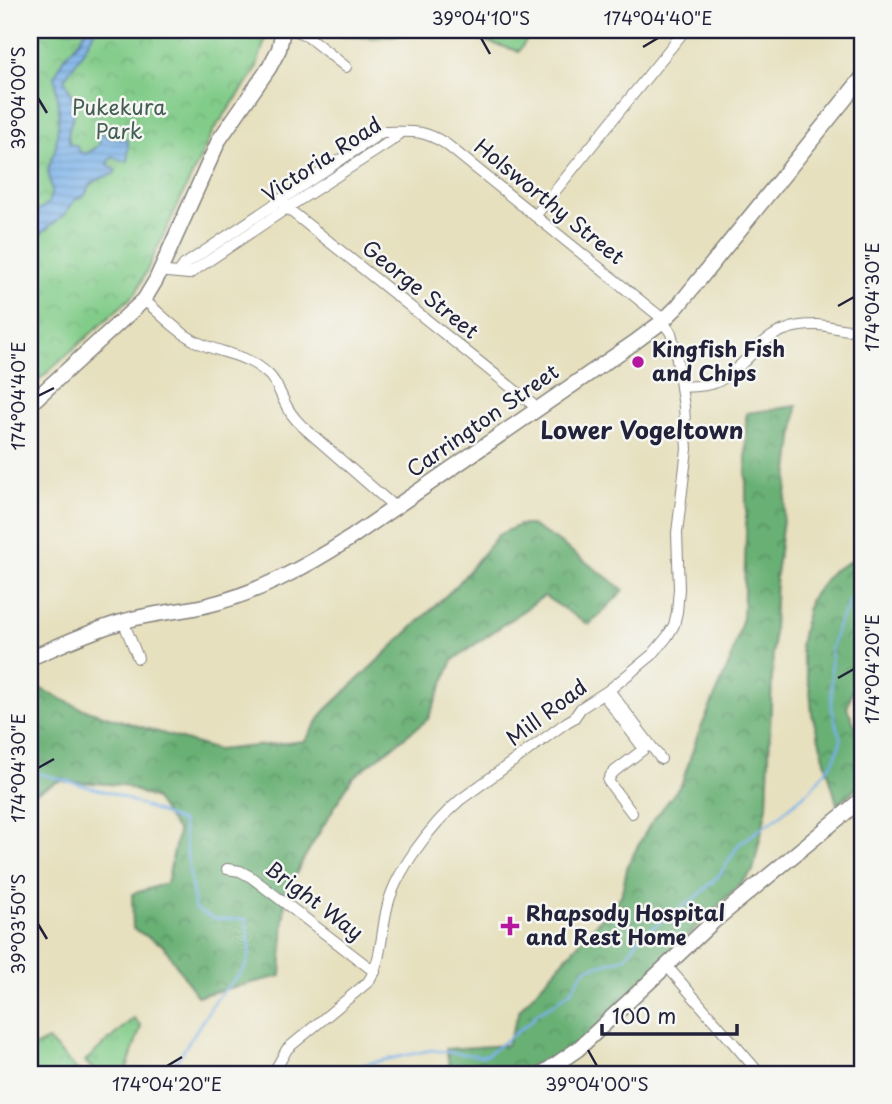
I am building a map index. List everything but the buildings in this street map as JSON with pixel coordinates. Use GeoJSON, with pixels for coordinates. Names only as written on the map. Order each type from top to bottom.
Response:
{"type":"FeatureCollection","features":[{"type":"Feature","properties":{"kind":"main road"},"geometry":{"type":"LineString","coordinates":[[30,404],[144,300],[156,280],[219,140],[269,68],[283,30]]}},
{"type":"Feature","properties":{"kind":"main road","name":"Carrington Street"},"geometry":{"type":"LineString","coordinates":[[30,658],[123,621],[204,606],[256,590],[304,566],[338,546],[635,342],[678,306],[862,78]]}},
{"type":"Feature","properties":{"kind":"main road"},"geometry":{"type":"LineString","coordinates":[[542,1074],[578,1049],[714,921],[862,799]]}},
{"type":"Feature","properties":{"kind":"street"},"geometry":{"type":"LineString","coordinates":[[295,30],[307,36],[346,67]]}},
{"type":"Feature","properties":{"kind":"street"},"geometry":{"type":"LineString","coordinates":[[535,216],[685,30]]}},
{"type":"Feature","properties":{"kind":"street","name":"Victoria Road"},"geometry":{"type":"LineString","coordinates":[[179,272],[184,265],[382,132],[402,132]]}},
{"type":"Feature","properties":{"kind":"street","name":"Victoria Road"},"geometry":{"type":"LineString","coordinates":[[159,269],[189,274],[402,132]]}},
{"type":"Feature","properties":{"kind":"street","name":"Holsworthy Street"},"geometry":{"type":"LineString","coordinates":[[402,132],[423,132],[446,144],[663,321]]}},
{"type":"Feature","properties":{"kind":"street","name":"George Street"},"geometry":{"type":"LineString","coordinates":[[280,199],[287,208],[532,404],[536,410]]}},
{"type":"Feature","properties":{"kind":"street"},"geometry":{"type":"LineString","coordinates":[[144,300],[195,341],[240,356],[271,376],[291,415],[393,508]]}},
{"type":"Feature","properties":{"kind":"street","name":"Mill Road"},"geometry":{"type":"LineString","coordinates":[[375,972],[391,894],[423,840],[447,812],[574,718],[581,708],[606,692],[652,655],[674,625],[679,589],[677,533],[687,449],[673,337],[663,321]]}},
{"type":"Feature","properties":{"kind":"street"},"geometry":{"type":"LineString","coordinates":[[681,387],[704,386],[717,382],[742,364],[768,339],[788,328],[816,325],[850,331],[862,325]]}},
{"type":"Feature","properties":{"kind":"street"},"geometry":{"type":"LineString","coordinates":[[123,621],[138,658]]}},
{"type":"Feature","properties":{"kind":"street"},"geometry":{"type":"LineString","coordinates":[[606,692],[662,759]]}},
{"type":"Feature","properties":{"kind":"street"},"geometry":{"type":"LineString","coordinates":[[606,692],[644,748],[614,771],[608,781],[632,813]]}},
{"type":"Feature","properties":{"kind":"street","name":"Bright Way"},"geometry":{"type":"LineString","coordinates":[[227,869],[240,871],[251,877],[375,972]]}},
{"type":"Feature","properties":{"kind":"street"},"geometry":{"type":"LineString","coordinates":[[666,965],[761,1074]]}},
{"type":"Feature","properties":{"kind":"street"},"geometry":{"type":"LineString","coordinates":[[273,1074],[287,1049],[369,982],[375,972]]}},
{"type":"Feature","properties":{"kind":"green space","name":"Pukekura Park"},"geometry":{"type":"Polygon","coordinates":[[[30,30],[268,30],[255,72],[213,131],[136,293],[30,388],[30,30]]]}},
{"type":"Feature","properties":{"kind":"green space"},"geometry":{"type":"Polygon","coordinates":[[[311,30],[432,30],[376,38],[340,36],[311,30]]]}},
{"type":"Feature","properties":{"kind":"green space"},"geometry":{"type":"Polygon","coordinates":[[[445,30],[533,30],[519,51],[445,30]]]}},
{"type":"Feature","properties":{"kind":"green space"},"geometry":{"type":"Polygon","coordinates":[[[797,406],[776,576],[767,807],[753,871],[560,1063],[537,1074],[451,1074],[446,1049],[507,1045],[520,1009],[621,896],[628,864],[649,826],[682,783],[697,737],[730,662],[743,617],[746,413],[797,406]]]}},
{"type":"Feature","properties":{"kind":"green space"},"geometry":{"type":"Polygon","coordinates":[[[519,525],[531,525],[556,540],[624,590],[589,625],[544,596],[453,660],[428,719],[352,778],[303,860],[285,896],[281,976],[197,996],[163,945],[133,929],[132,894],[167,883],[178,832],[155,799],[123,785],[59,781],[30,795],[30,690],[37,687],[80,708],[217,750],[305,741],[324,712],[458,584],[498,535],[519,525]]]}},
{"type":"Feature","properties":{"kind":"green space"},"geometry":{"type":"Polygon","coordinates":[[[862,555],[862,661],[847,708],[862,740],[862,781],[837,804],[812,714],[810,690],[800,646],[809,601],[832,571],[862,555]]]}},
{"type":"Feature","properties":{"kind":"green space"},"geometry":{"type":"Polygon","coordinates":[[[134,1018],[141,1026],[125,1069],[128,1074],[97,1074],[85,1061],[134,1018]]]}},
{"type":"Feature","properties":{"kind":"green space"},"geometry":{"type":"Polygon","coordinates":[[[48,1040],[81,1074],[30,1074],[30,1049],[48,1040]]]}},
{"type":"Feature","properties":{"kind":"water"},"geometry":{"type":"Polygon","coordinates":[[[86,30],[95,30],[64,79],[74,107],[68,134],[70,144],[77,146],[79,151],[85,154],[100,144],[97,132],[100,131],[109,138],[128,140],[128,161],[112,156],[107,164],[116,170],[114,174],[93,183],[86,194],[75,200],[64,215],[30,242],[30,212],[43,208],[49,202],[52,190],[48,170],[56,146],[59,114],[55,76],[63,59],[86,30]]]}},
{"type":"Feature","properties":{"kind":"waterway"},"geometry":{"type":"LineString","coordinates":[[331,1074],[431,1050],[480,1056],[488,1054],[530,1022],[537,1013],[571,991],[585,969],[625,958],[641,936],[699,895],[721,873],[739,844],[811,789],[834,760],[841,741],[832,709],[831,649],[838,625],[857,585],[862,583]]}},
{"type":"Feature","properties":{"kind":"waterway"},"geometry":{"type":"LineString","coordinates":[[30,771],[115,794],[182,822],[195,909],[215,919],[246,919],[250,950],[247,964],[217,998],[170,1074]]}},
{"type":"Feature","properties":{"kind":"place","name":"Kingfish Fish and Chips"},"geometry":{"type":"Point","coordinates":[638,362]}},
{"type":"Feature","properties":{"kind":"place","name":"Rhapsody Hospital and Rest Home"},"geometry":{"type":"Point","coordinates":[510,926]}},
{"type":"Feature","properties":{"kind":"district","name":"Lower Vogeltown"},"geometry":{"type":"Point","coordinates":[642,431]}}]}
